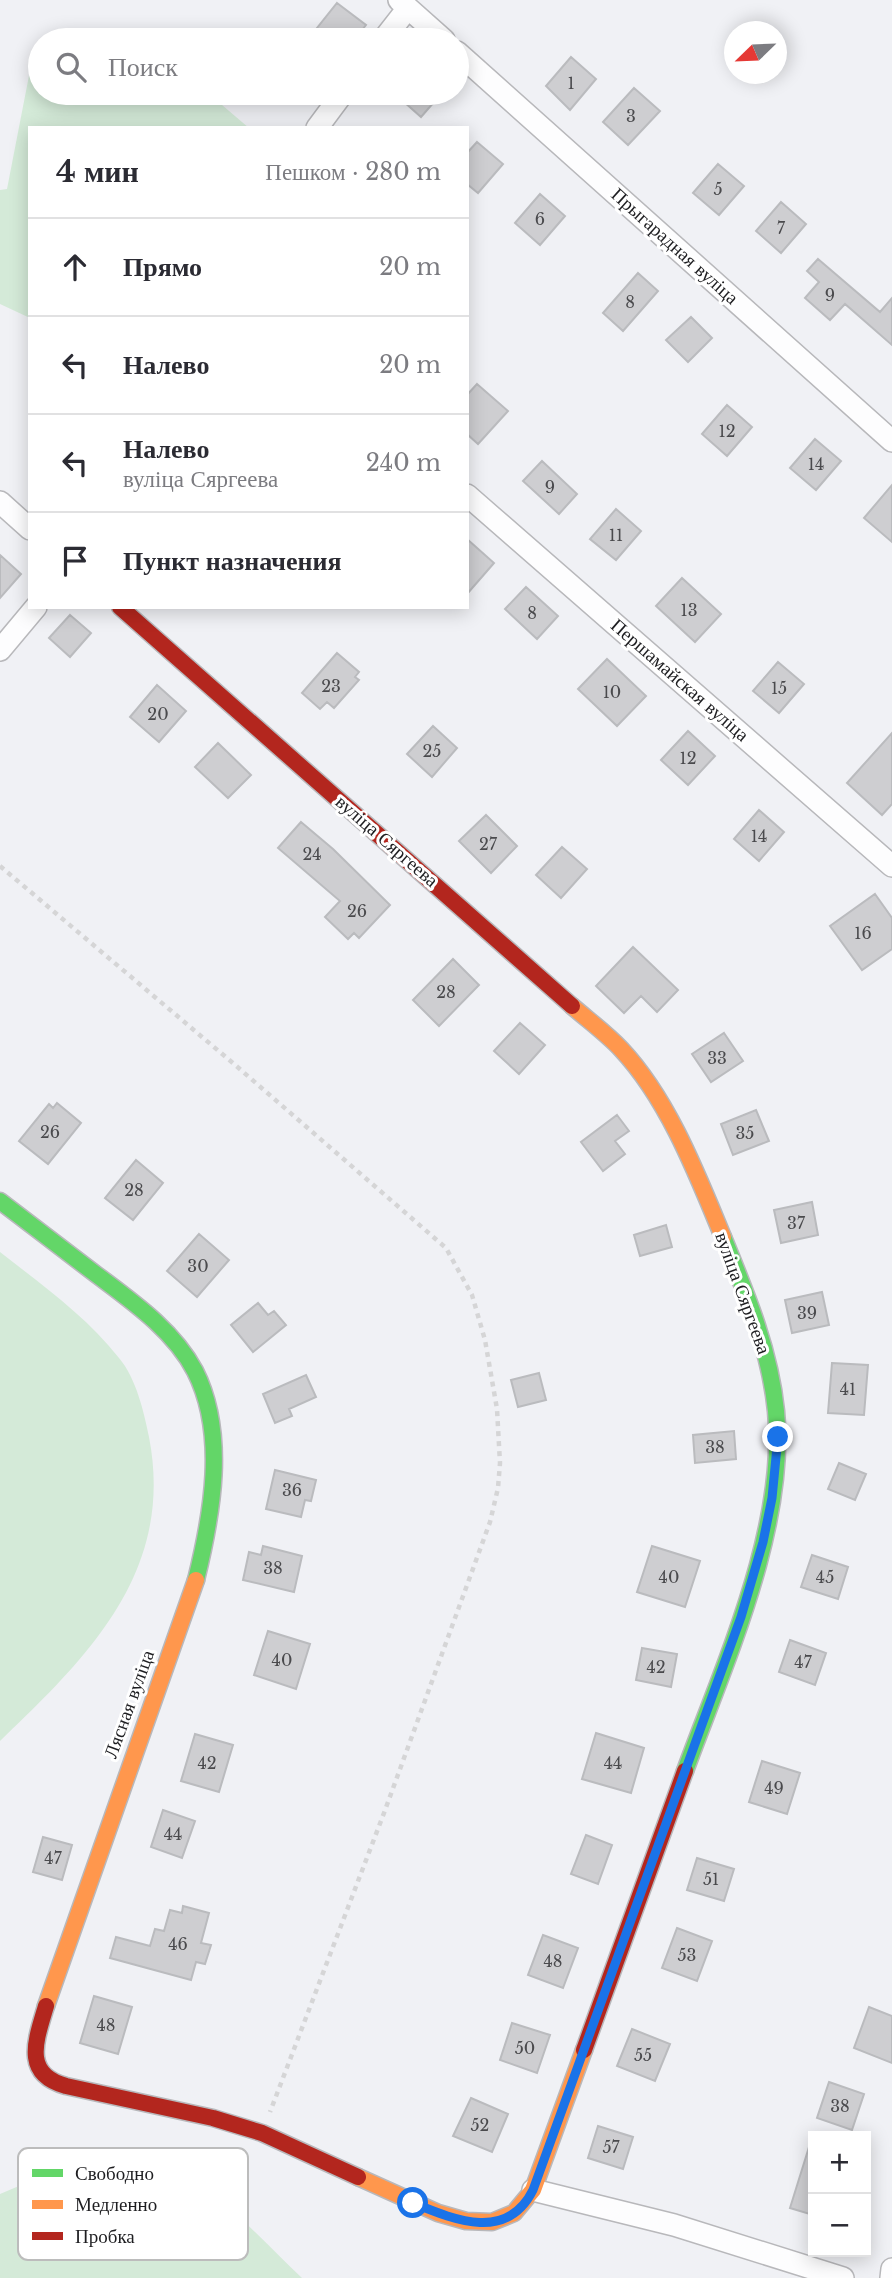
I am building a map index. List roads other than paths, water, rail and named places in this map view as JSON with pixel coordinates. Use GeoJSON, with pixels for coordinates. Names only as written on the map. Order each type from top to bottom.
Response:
{"type":"FeatureCollection","features":[{"type":"Feature","properties":{"kind":"street"},"geometry":{"type":"LineString","coordinates":[[390,28],[403,4],[430,28]]}},
{"type":"Feature","properties":{"kind":"street","name":"Прыгарадная вуліца"},"geometry":{"type":"LineString","coordinates":[[469,63],[892,441]]}},
{"type":"Feature","properties":{"kind":"street"},"geometry":{"type":"LineString","coordinates":[[318,126],[334,105]]}},
{"type":"Feature","properties":{"kind":"street","name":"Першамайская вуліца"},"geometry":{"type":"LineString","coordinates":[[469,497],[892,866]]}},
{"type":"Feature","properties":{"kind":"street"},"geometry":{"type":"LineString","coordinates":[[0,502],[28,527]]}},
{"type":"Feature","properties":{"kind":"street"},"geometry":{"type":"LineString","coordinates":[[0,650],[34,609]]}},
{"type":"Feature","properties":{"kind":"street","name":"вуліца Сяргеева"},"geometry":{"type":"LineString","coordinates":[[122,609],[621,1049],[646,1080],[684,1144],[742,1286],[772,1376],[778,1437],[772,1498],[741,1617],[526,2204],[505,2220],[492,2222],[459,2219],[413,2203],[262,2133]]}},
{"type":"Feature","properties":{"kind":"street","name":"Лясная вуліца"},"geometry":{"type":"LineString","coordinates":[[0,1201],[134,1303],[171,1338],[196,1372],[207,1404],[213,1473],[205,1548],[195,1585],[79,1910],[36,2043],[36,2060],[40,2073],[51,2082],[213,2118],[262,2133]]}},
{"type":"Feature","properties":{"kind":"street"},"geometry":{"type":"LineString","coordinates":[[533,2190],[674,2225],[843,2278]]}},
{"type":"Feature","properties":{"kind":"street"},"geometry":{"type":"LineString","coordinates":[[891,2278],[892,2269]]}}]}
